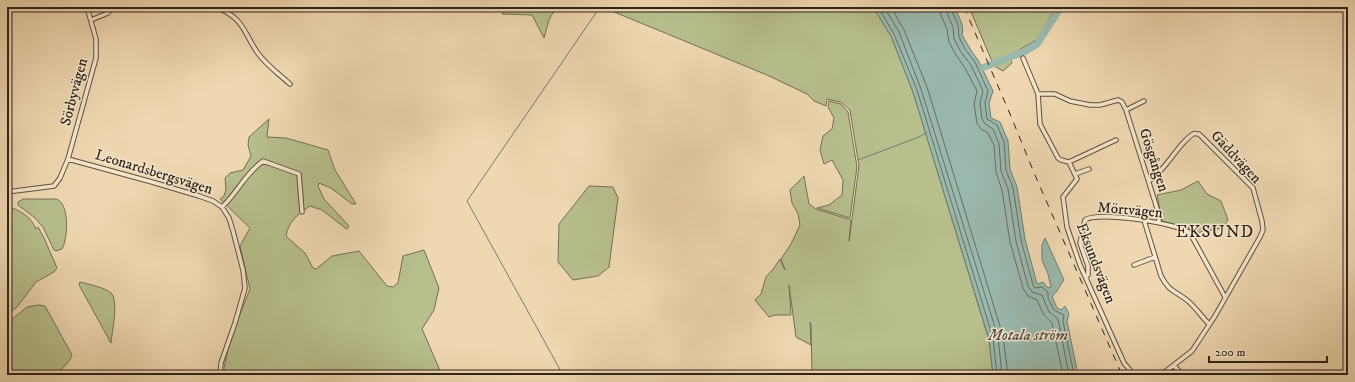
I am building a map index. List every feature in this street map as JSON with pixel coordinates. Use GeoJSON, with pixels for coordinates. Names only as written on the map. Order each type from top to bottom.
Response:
{"type":"FeatureCollection","features":[{"type":"Feature","properties":{"kind":"street","name":"Sörbyvägen"},"geometry":{"type":"LineString","coordinates":[[7,192],[54,186],[70,160],[96,58],[96,39],[87,7]]}},
{"type":"Feature","properties":{"kind":"street"},"geometry":{"type":"LineString","coordinates":[[91,20],[108,13],[112,7]]}},
{"type":"Feature","properties":{"kind":"street"},"geometry":{"type":"LineString","coordinates":[[216,7],[238,20],[257,53],[290,84]]}},
{"type":"Feature","properties":{"kind":"street"},"geometry":{"type":"LineString","coordinates":[[1023,58],[1038,94],[1040,124],[1058,158],[1069,162],[1116,140]]}},
{"type":"Feature","properties":{"kind":"street"},"geometry":{"type":"LineString","coordinates":[[1038,94],[1055,94],[1070,101],[1090,105],[1100,105],[1120,101],[1125,108],[1144,100]]}},
{"type":"Feature","properties":{"kind":"street","name":"Gösgången"},"geometry":{"type":"LineString","coordinates":[[1125,108],[1149,181],[1159,216],[1158,223]]}},
{"type":"Feature","properties":{"kind":"street","name":"Gäddvägen"},"geometry":{"type":"LineString","coordinates":[[1149,181],[1160,172],[1178,148],[1192,134],[1199,134],[1253,188],[1263,230],[1226,297],[1192,351],[1161,375]]}},
{"type":"Feature","properties":{"kind":"street"},"geometry":{"type":"LineString","coordinates":[[222,208],[231,199],[245,178],[264,159],[299,174],[302,212]]}},
{"type":"Feature","properties":{"kind":"street","name":"Leonardsbergsvägen"},"geometry":{"type":"LineString","coordinates":[[70,160],[199,196],[213,201],[222,208],[233,230],[243,270],[245,288],[221,363],[220,375]]}},
{"type":"Feature","properties":{"kind":"street"},"geometry":{"type":"LineString","coordinates":[[1069,162],[1075,174],[1089,169]]}},
{"type":"Feature","properties":{"kind":"street","name":"Eksundsvägen"},"geometry":{"type":"LineString","coordinates":[[1075,174],[1077,179],[1063,197],[1073,248],[1124,363],[1134,375]]}},
{"type":"Feature","properties":{"kind":"street","name":"Mörtvägen"},"geometry":{"type":"LineString","coordinates":[[1086,277],[1088,276],[1088,271],[1080,243],[1085,220],[1090,218],[1144,220],[1185,229],[1193,237],[1226,297]]}},
{"type":"Feature","properties":{"kind":"street"},"geometry":{"type":"LineString","coordinates":[[1144,220],[1165,285],[1189,302],[1209,324]]}},
{"type":"Feature","properties":{"kind":"street"},"geometry":{"type":"LineString","coordinates":[[1134,265],[1155,257]]}},
{"type":"Feature","properties":{"kind":"street"},"geometry":{"type":"LineString","coordinates":[[1174,366],[1183,375]]}},
{"type":"Feature","properties":{"kind":"green space"},"geometry":{"type":"Polygon","coordinates":[[[504,7],[556,7],[549,20],[544,38],[532,15],[502,14],[504,7]]]}},
{"type":"Feature","properties":{"kind":"green space"},"geometry":{"type":"Polygon","coordinates":[[[602,7],[873,7],[891,36],[913,92],[989,340],[993,375],[812,375],[811,324],[810,322],[811,345],[796,337],[789,285],[791,315],[775,315],[769,317],[755,300],[761,294],[766,277],[780,259],[785,270],[781,259],[791,244],[800,225],[798,214],[792,203],[790,190],[804,176],[809,204],[816,209],[851,220],[849,241],[859,166],[850,110],[841,102],[827,99],[826,106],[814,101],[807,94],[767,75],[602,7]]]}},
{"type":"Feature","properties":{"kind":"green space"},"geometry":{"type":"Polygon","coordinates":[[[969,7],[1058,7],[1052,14],[1038,39],[1009,56],[1012,63],[1003,71],[994,66],[969,7]]]}},
{"type":"Feature","properties":{"kind":"green space"},"geometry":{"type":"Polygon","coordinates":[[[829,101],[841,104],[848,112],[857,167],[850,218],[817,208],[829,205],[842,195],[843,180],[832,160],[824,164],[820,150],[823,136],[832,129],[834,118],[828,107],[829,101]]]}},
{"type":"Feature","properties":{"kind":"green space"},"geometry":{"type":"Polygon","coordinates":[[[269,119],[267,137],[286,138],[328,150],[335,170],[356,204],[352,204],[331,188],[319,183],[318,186],[324,199],[349,226],[347,229],[322,210],[310,206],[298,215],[289,226],[286,236],[305,253],[313,268],[316,269],[332,256],[359,251],[387,286],[393,287],[398,283],[403,256],[424,250],[439,288],[434,310],[422,329],[442,375],[225,375],[224,368],[230,340],[250,289],[240,246],[250,228],[220,199],[224,196],[226,189],[225,178],[230,173],[243,170],[251,156],[248,145],[249,137],[269,119]]]}},
{"type":"Feature","properties":{"kind":"green space"},"geometry":{"type":"Polygon","coordinates":[[[1198,181],[1207,194],[1221,201],[1228,220],[1223,228],[1195,233],[1189,228],[1162,221],[1157,195],[1181,190],[1198,181]]]}},
{"type":"Feature","properties":{"kind":"green space"},"geometry":{"type":"Polygon","coordinates":[[[589,186],[613,187],[618,198],[609,267],[598,276],[573,280],[558,262],[559,224],[589,186]]]}},
{"type":"Feature","properties":{"kind":"green space"},"geometry":{"type":"Polygon","coordinates":[[[23,199],[56,199],[61,202],[66,214],[66,238],[62,249],[56,251],[54,250],[43,227],[34,217],[18,205],[18,202],[23,199]]]}},
{"type":"Feature","properties":{"kind":"green space"},"geometry":{"type":"Polygon","coordinates":[[[7,206],[24,214],[31,220],[36,229],[38,227],[57,268],[54,272],[36,282],[17,307],[7,315],[7,206]]]}},
{"type":"Feature","properties":{"kind":"green space"},"geometry":{"type":"Polygon","coordinates":[[[80,282],[97,286],[111,293],[115,302],[115,309],[111,343],[79,285],[80,282]]]}},
{"type":"Feature","properties":{"kind":"green space"},"geometry":{"type":"Polygon","coordinates":[[[38,305],[45,306],[72,355],[67,364],[61,370],[53,373],[35,376],[7,375],[7,323],[27,307],[38,305]]]}},
{"type":"Feature","properties":{"kind":"water","name":"Motala ström"},"geometry":{"type":"Polygon","coordinates":[[[873,7],[954,7],[962,24],[962,35],[978,60],[993,91],[989,103],[991,118],[1000,122],[1008,141],[1010,169],[1017,187],[1025,239],[1037,284],[1043,282],[1048,288],[1051,287],[1048,274],[1042,260],[1042,245],[1045,238],[1064,280],[1056,293],[1052,296],[1057,308],[1061,310],[1065,306],[1069,314],[1067,321],[1078,375],[993,375],[989,339],[913,92],[891,36],[873,7]]]}},
{"type":"Feature","properties":{"kind":"waterway"},"geometry":{"type":"LineString","coordinates":[[563,375],[467,201],[600,7]]}},
{"type":"Feature","properties":{"kind":"waterway"},"geometry":{"type":"LineString","coordinates":[[982,68],[1026,51],[1037,44],[1061,7]]}},
{"type":"Feature","properties":{"kind":"waterway"},"geometry":{"type":"LineString","coordinates":[[1335,7],[1348,16]]}},
{"type":"Feature","properties":{"kind":"waterway"},"geometry":{"type":"LineString","coordinates":[[858,160],[926,133]]}},
{"type":"Feature","properties":{"kind":"railway"},"geometry":{"type":"LineString","coordinates":[[964,7],[1122,375]]}},
{"type":"Feature","properties":{"kind":"district","name":"EKSUND"},"geometry":{"type":"Point","coordinates":[1215,232]}}]}
